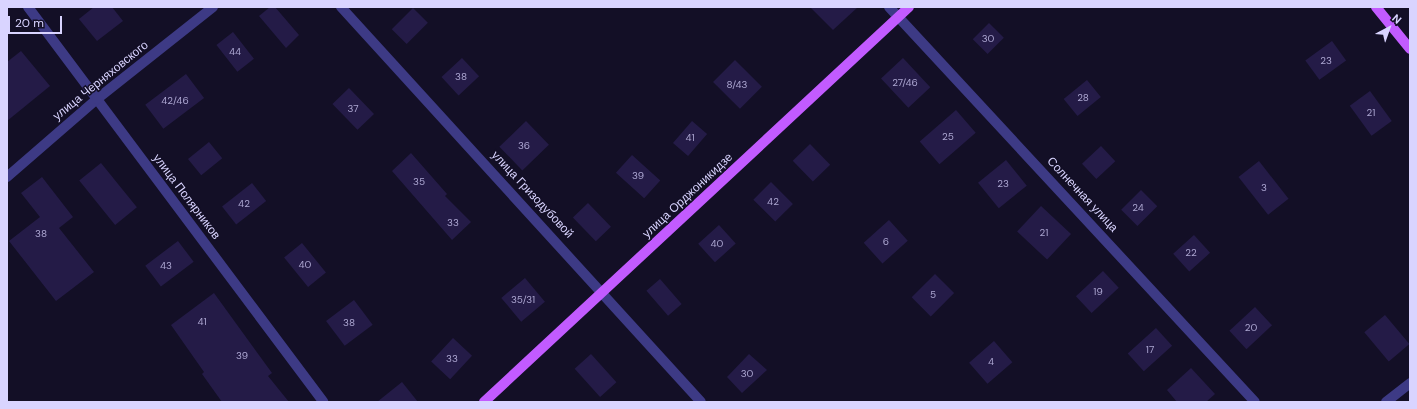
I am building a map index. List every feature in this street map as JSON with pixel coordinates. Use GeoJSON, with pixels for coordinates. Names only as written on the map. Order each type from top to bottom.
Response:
{"type":"FeatureCollection","features":[{"type":"Feature","properties":{"kind":"main road","name":"улица Орджоникидзе"},"geometry":{"type":"LineString","coordinates":[[484,402],[604,293],[909,7]]}},
{"type":"Feature","properties":{"kind":"main road"},"geometry":{"type":"LineString","coordinates":[[1376,7],[1410,49]]}},
{"type":"Feature","properties":{"kind":"street","name":"улица Полярников"},"geometry":{"type":"LineString","coordinates":[[28,7],[323,402]]}},
{"type":"Feature","properties":{"kind":"street","name":"улица Черняховского"},"geometry":{"type":"LineString","coordinates":[[7,177],[97,99],[213,7]]}},
{"type":"Feature","properties":{"kind":"street","name":"улица Гризодубовой"},"geometry":{"type":"LineString","coordinates":[[341,7],[604,293],[701,402]]}},
{"type":"Feature","properties":{"kind":"street","name":"Солнечная улица"},"geometry":{"type":"LineString","coordinates":[[889,7],[899,16],[1255,402]]}},
{"type":"Feature","properties":{"kind":"street"},"geometry":{"type":"LineString","coordinates":[[1386,402],[1410,383]]}},
{"type":"Feature","properties":{"kind":"building"},"geometry":{"type":"Polygon","coordinates":[[[94,7],[112,7],[123,21],[97,41],[79,19],[94,7]]]}},
{"type":"Feature","properties":{"kind":"building"},"geometry":{"type":"Polygon","coordinates":[[[270,7],[275,7],[299,35],[286,48],[259,16],[270,7]]]}},
{"type":"Feature","properties":{"kind":"building"},"geometry":{"type":"Polygon","coordinates":[[[810,7],[858,7],[833,30],[810,7]]]}},
{"type":"Feature","properties":{"kind":"building"},"geometry":{"type":"Polygon","coordinates":[[[413,8],[428,23],[407,44],[392,29],[413,8]]]}},
{"type":"Feature","properties":{"kind":"building"},"geometry":{"type":"Polygon","coordinates":[[[989,23],[1004,38],[988,54],[973,39],[989,23]]]}},
{"type":"Feature","properties":{"kind":"building"},"geometry":{"type":"Polygon","coordinates":[[[233,32],[254,59],[237,72],[216,45],[233,32]]]}},
{"type":"Feature","properties":{"kind":"building"},"geometry":{"type":"Polygon","coordinates":[[[1332,41],[1346,60],[1319,80],[1305,60],[1332,41]]]}},
{"type":"Feature","properties":{"kind":"building"},"geometry":{"type":"Polygon","coordinates":[[[21,51],[50,86],[7,121],[7,62],[21,51]]]}},
{"type":"Feature","properties":{"kind":"building"},"geometry":{"type":"Polygon","coordinates":[[[462,58],[479,76],[459,95],[442,77],[462,58]]]}},
{"type":"Feature","properties":{"kind":"building"},"geometry":{"type":"Polygon","coordinates":[[[903,58],[930,87],[908,108],[881,78],[903,58]]]}},
{"type":"Feature","properties":{"kind":"building"},"geometry":{"type":"Polygon","coordinates":[[[735,60],[762,87],[740,109],[713,82],[735,60]]]}},
{"type":"Feature","properties":{"kind":"building"},"geometry":{"type":"Polygon","coordinates":[[[186,74],[204,98],[163,129],[145,105],[186,74]]]}},
{"type":"Feature","properties":{"kind":"building"},"geometry":{"type":"Polygon","coordinates":[[[1087,80],[1101,97],[1078,116],[1064,99],[1087,80]]]}},
{"type":"Feature","properties":{"kind":"building"},"geometry":{"type":"Polygon","coordinates":[[[349,88],[374,114],[357,130],[332,104],[349,88]]]}},
{"type":"Feature","properties":{"kind":"building"},"geometry":{"type":"Polygon","coordinates":[[[1370,91],[1392,121],[1372,136],[1350,106],[1370,91]]]}},
{"type":"Feature","properties":{"kind":"building"},"geometry":{"type":"Polygon","coordinates":[[[956,110],[976,133],[939,164],[920,141],[956,110]]]}},
{"type":"Feature","properties":{"kind":"building"},"geometry":{"type":"Polygon","coordinates":[[[526,121],[549,145],[522,170],[499,147],[526,121]]]}},
{"type":"Feature","properties":{"kind":"building"},"geometry":{"type":"Polygon","coordinates":[[[692,121],[707,134],[688,156],[673,143],[692,121]]]}},
{"type":"Feature","properties":{"kind":"building"},"geometry":{"type":"Polygon","coordinates":[[[209,142],[222,158],[201,175],[188,159],[209,142]]]}},
{"type":"Feature","properties":{"kind":"building"},"geometry":{"type":"Polygon","coordinates":[[[810,144],[830,165],[813,182],[793,161],[810,144]]]}},
{"type":"Feature","properties":{"kind":"building"},"geometry":{"type":"Polygon","coordinates":[[[1101,146],[1115,161],[1096,179],[1082,164],[1101,146]]]}},
{"type":"Feature","properties":{"kind":"building"},"geometry":{"type":"Polygon","coordinates":[[[411,153],[447,194],[445,196],[471,222],[452,240],[392,171],[411,153]]]}},
{"type":"Feature","properties":{"kind":"building"},"geometry":{"type":"Polygon","coordinates":[[[632,155],[660,180],[644,198],[616,173],[632,155]]]}},
{"type":"Feature","properties":{"kind":"building"},"geometry":{"type":"Polygon","coordinates":[[[1006,160],[1027,186],[999,208],[978,183],[1006,160]]]}},
{"type":"Feature","properties":{"kind":"building"},"geometry":{"type":"Polygon","coordinates":[[[1259,161],[1289,199],[1268,215],[1239,177],[1259,161]]]}},
{"type":"Feature","properties":{"kind":"building"},"geometry":{"type":"Polygon","coordinates":[[[101,163],[137,207],[115,225],[79,181],[101,163]]]}},
{"type":"Feature","properties":{"kind":"building"},"geometry":{"type":"Polygon","coordinates":[[[42,177],[73,217],[59,228],[94,272],[56,301],[9,241],[40,217],[21,193],[42,177]]]}},
{"type":"Feature","properties":{"kind":"building"},"geometry":{"type":"Polygon","coordinates":[[[771,182],[793,204],[775,222],[753,200],[771,182]]]}},
{"type":"Feature","properties":{"kind":"building"},"geometry":{"type":"Polygon","coordinates":[[[252,183],[266,201],[236,225],[222,206],[252,183]]]}},
{"type":"Feature","properties":{"kind":"building"},"geometry":{"type":"Polygon","coordinates":[[[1141,190],[1157,206],[1137,226],[1121,210],[1141,190]]]}},
{"type":"Feature","properties":{"kind":"building"},"geometry":{"type":"Polygon","coordinates":[[[588,203],[611,227],[596,241],[573,218],[588,203]]]}},
{"type":"Feature","properties":{"kind":"building"},"geometry":{"type":"Polygon","coordinates":[[[1041,206],[1071,234],[1047,260],[1017,232],[1041,206]]]}},
{"type":"Feature","properties":{"kind":"building"},"geometry":{"type":"Polygon","coordinates":[[[889,220],[908,241],[882,264],[864,243],[889,220]]]}},
{"type":"Feature","properties":{"kind":"building"},"geometry":{"type":"Polygon","coordinates":[[[719,225],[736,244],[715,262],[698,244],[719,225]]]}},
{"type":"Feature","properties":{"kind":"building"},"geometry":{"type":"Polygon","coordinates":[[[1194,235],[1210,253],[1189,272],[1173,254],[1194,235]]]}},
{"type":"Feature","properties":{"kind":"building"},"geometry":{"type":"Polygon","coordinates":[[[178,241],[194,262],[161,286],[145,266],[178,241]]]}},
{"type":"Feature","properties":{"kind":"building"},"geometry":{"type":"Polygon","coordinates":[[[302,243],[326,273],[308,287],[284,257],[302,243]]]}},
{"type":"Feature","properties":{"kind":"building"},"geometry":{"type":"Polygon","coordinates":[[[1103,271],[1119,288],[1092,313],[1076,296],[1103,271]]]}},
{"type":"Feature","properties":{"kind":"building"},"geometry":{"type":"Polygon","coordinates":[[[935,274],[954,293],[931,316],[912,297],[935,274]]]}},
{"type":"Feature","properties":{"kind":"building"},"geometry":{"type":"Polygon","coordinates":[[[525,278],[545,302],[521,322],[501,298],[525,278]]]}},
{"type":"Feature","properties":{"kind":"building"},"geometry":{"type":"Polygon","coordinates":[[[660,279],[682,304],[668,316],[646,291],[660,279]]]}},
{"type":"Feature","properties":{"kind":"building"},"geometry":{"type":"Polygon","coordinates":[[[214,293],[272,373],[268,376],[289,402],[222,402],[202,374],[204,372],[171,325],[214,293]]]}},
{"type":"Feature","properties":{"kind":"building"},"geometry":{"type":"Polygon","coordinates":[[[354,300],[373,325],[345,346],[326,321],[354,300]]]}},
{"type":"Feature","properties":{"kind":"building"},"geometry":{"type":"Polygon","coordinates":[[[1255,307],[1272,325],[1246,349],[1229,331],[1255,307]]]}},
{"type":"Feature","properties":{"kind":"building"},"geometry":{"type":"Polygon","coordinates":[[[1385,315],[1409,344],[1389,361],[1364,332],[1385,315]]]}},
{"type":"Feature","properties":{"kind":"building"},"geometry":{"type":"Polygon","coordinates":[[[1156,328],[1172,346],[1144,371],[1128,353],[1156,328]]]}},
{"type":"Feature","properties":{"kind":"building"},"geometry":{"type":"Polygon","coordinates":[[[453,338],[472,356],[450,379],[431,361],[453,338]]]}},
{"type":"Feature","properties":{"kind":"building"},"geometry":{"type":"Polygon","coordinates":[[[994,341],[1012,362],[987,384],[969,363],[994,341]]]}},
{"type":"Feature","properties":{"kind":"building"},"geometry":{"type":"Polygon","coordinates":[[[591,354],[616,382],[600,397],[575,369],[591,354]]]}},
{"type":"Feature","properties":{"kind":"building"},"geometry":{"type":"Polygon","coordinates":[[[749,354],[767,370],[742,393],[727,377],[749,354]]]}},
{"type":"Feature","properties":{"kind":"building"},"geometry":{"type":"Polygon","coordinates":[[[1191,368],[1215,394],[1206,402],[1177,402],[1167,390],[1191,368]]]}},
{"type":"Feature","properties":{"kind":"building"},"geometry":{"type":"Polygon","coordinates":[[[402,382],[418,402],[377,402],[402,382]]]}}]}
